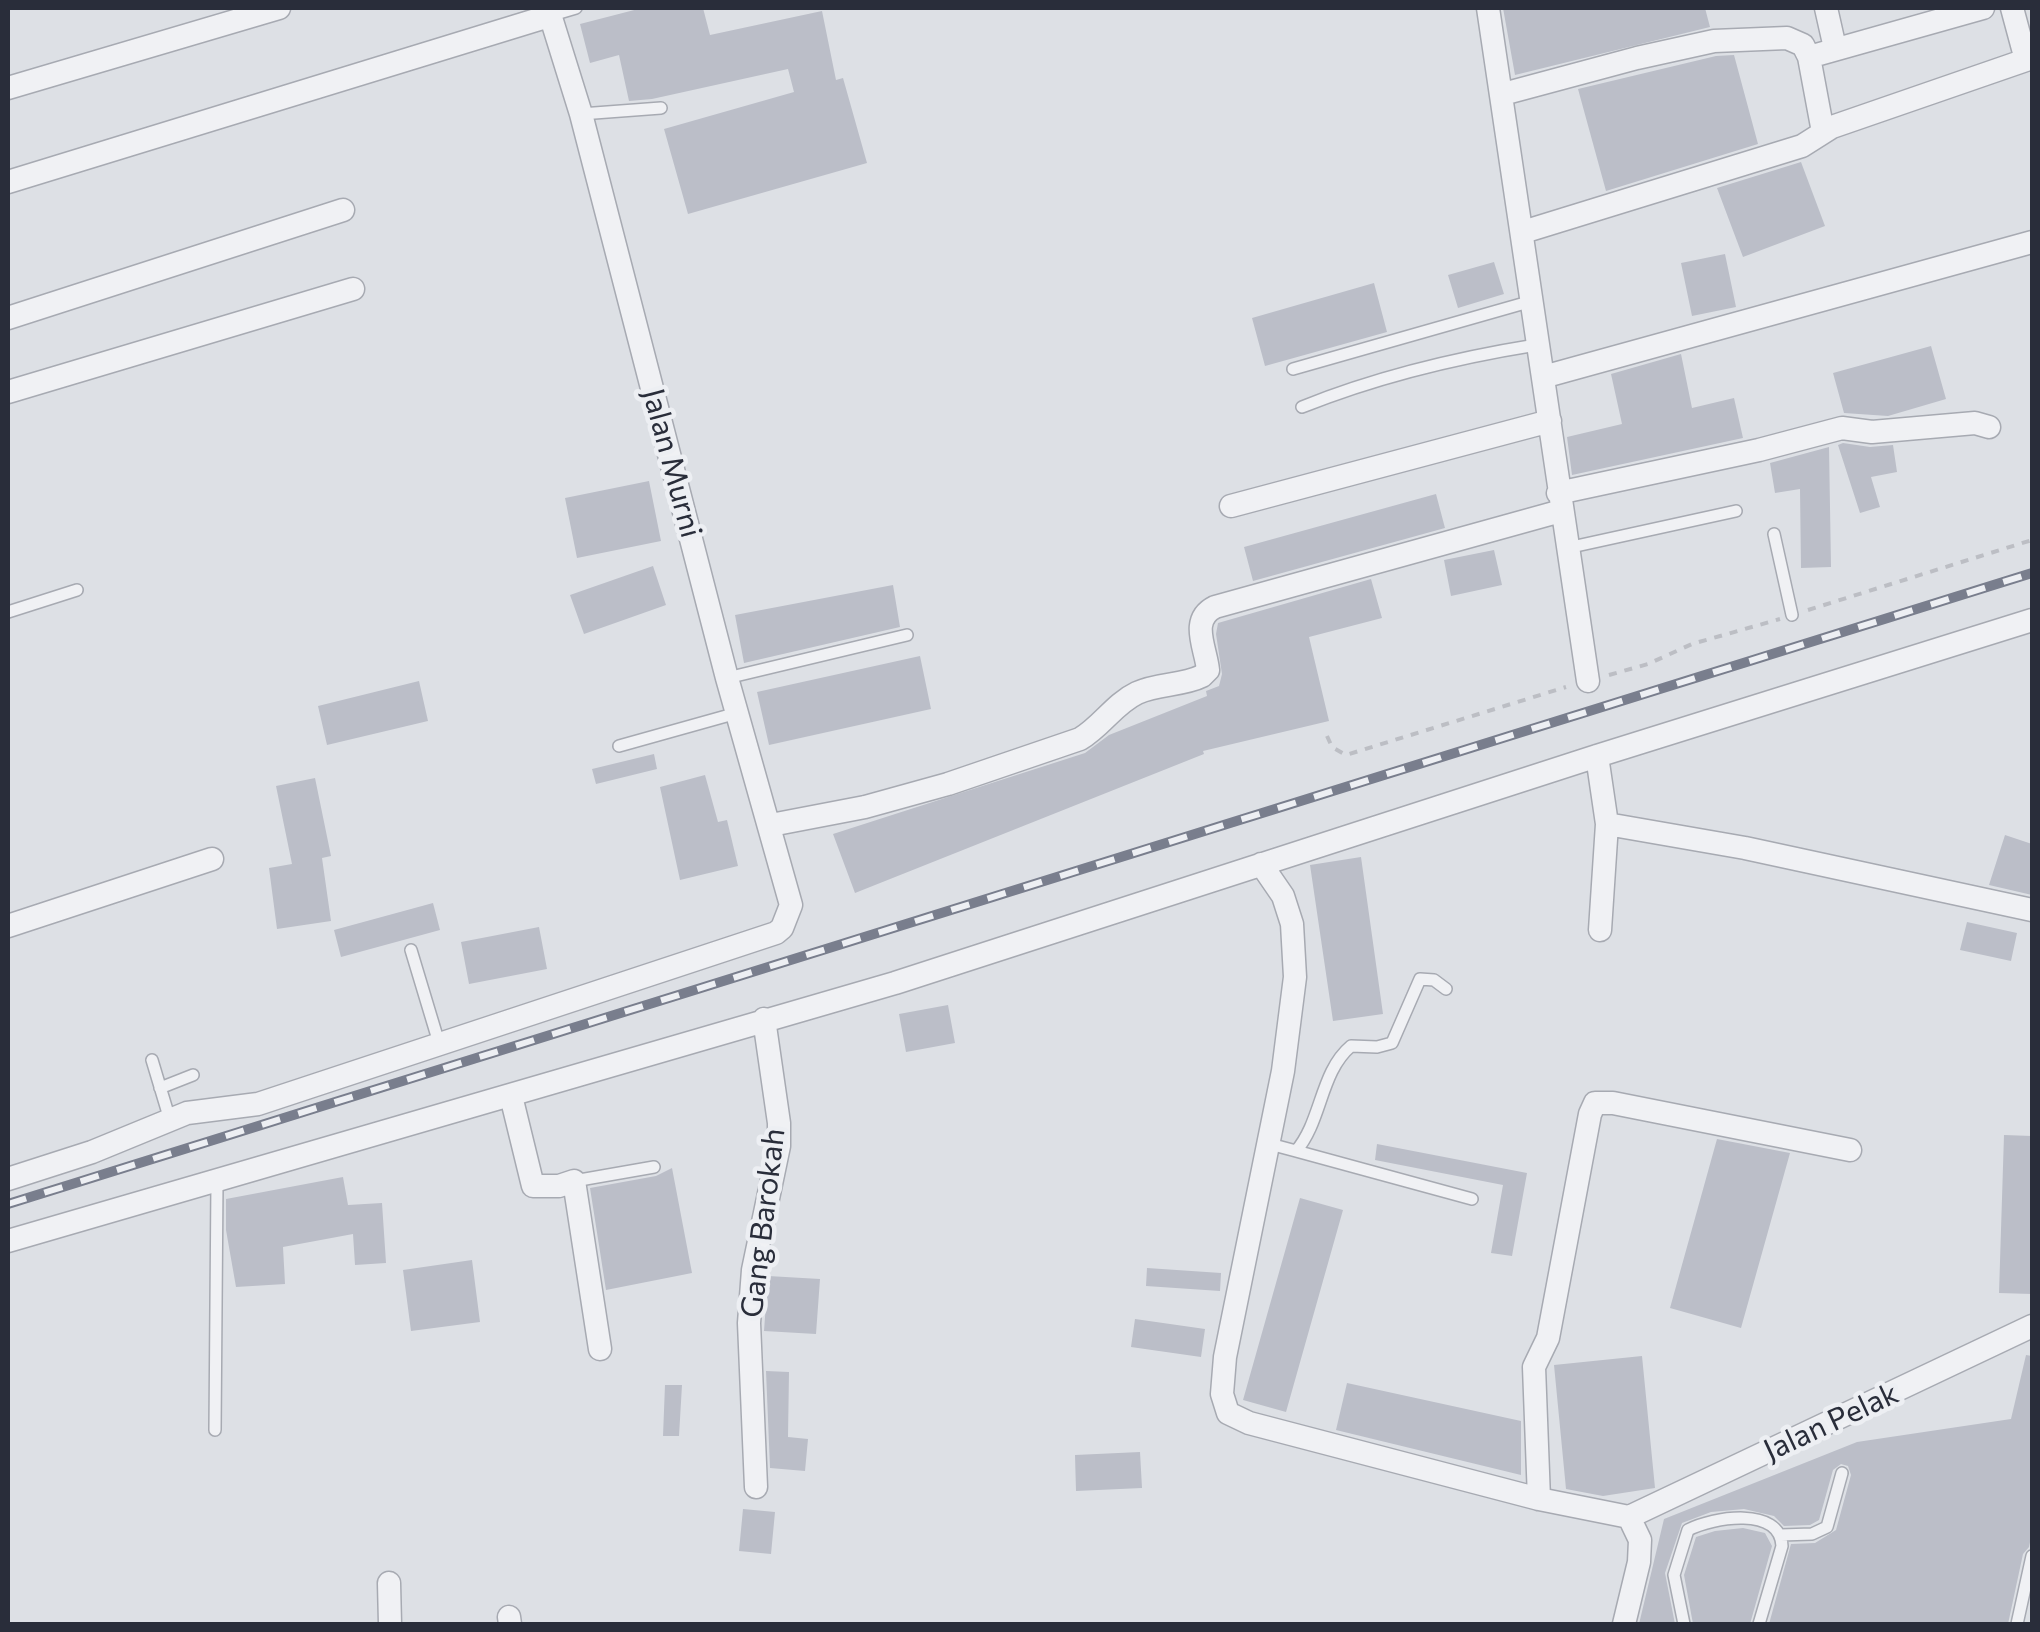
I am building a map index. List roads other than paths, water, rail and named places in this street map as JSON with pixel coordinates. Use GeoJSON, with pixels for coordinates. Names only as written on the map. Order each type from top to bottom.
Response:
{"type":"FeatureCollection","features":[{"type":"Feature","properties":{"kind":"street"},"geometry":{"type":"LineString","coordinates":[[8,88],[279,8]]}},
{"type":"Feature","properties":{"kind":"street"},"geometry":{"type":"LineString","coordinates":[[1488,8],[1588,681]]}},
{"type":"Feature","properties":{"kind":"street"},"geometry":{"type":"LineString","coordinates":[[1826,8],[1834,48]]}},
{"type":"Feature","properties":{"kind":"street"},"geometry":{"type":"LineString","coordinates":[[1809,57],[1983,8]]}},
{"type":"Feature","properties":{"kind":"street"},"geometry":{"type":"LineString","coordinates":[[1523,232],[1802,146],[1850,120],[2030,59],[2012,8]]}},
{"type":"Feature","properties":{"kind":"street"},"geometry":{"type":"LineString","coordinates":[[8,182],[548,12]]}},
{"type":"Feature","properties":{"kind":"street","name":"Jalan Murni"},"geometry":{"type":"LineString","coordinates":[[438,1036],[776,934],[791,906],[727,678],[581,114],[548,12]]}},
{"type":"Feature","properties":{"kind":"street"},"geometry":{"type":"LineString","coordinates":[[1503,94],[1714,41],[1787,38],[1803,45],[1809,57],[1823,132]]}},
{"type":"Feature","properties":{"kind":"street"},"geometry":{"type":"LineString","coordinates":[[8,318],[342,210]]}},
{"type":"Feature","properties":{"kind":"street"},"geometry":{"type":"LineString","coordinates":[[1543,378],[2032,242]]}},
{"type":"Feature","properties":{"kind":"street"},"geometry":{"type":"LineString","coordinates":[[8,392],[353,289]]}},
{"type":"Feature","properties":{"kind":"street"},"geometry":{"type":"LineString","coordinates":[[1231,506],[1550,421]]}},
{"type":"Feature","properties":{"kind":"street"},"geometry":{"type":"LineString","coordinates":[[771,825],[948,784],[1080,739],[1138,692],[1202,676],[1208,670],[1200,622],[1204,612],[1214,607],[1559,502],[1842,428],[1872,432],[1975,423],[1989,427]]}},
{"type":"Feature","properties":{"kind":"street"},"geometry":{"type":"LineString","coordinates":[[8,1241],[895,984],[1597,756],[2032,620]]}},
{"type":"Feature","properties":{"kind":"street"},"geometry":{"type":"LineString","coordinates":[[1597,756],[1607,824],[1600,930]]}},
{"type":"Feature","properties":{"kind":"street"},"geometry":{"type":"LineString","coordinates":[[1607,824],[1745,848],[2032,910]]}},
{"type":"Feature","properties":{"kind":"street"},"geometry":{"type":"LineString","coordinates":[[8,926],[212,859]]}},
{"type":"Feature","properties":{"kind":"street"},"geometry":{"type":"LineString","coordinates":[[1261,864],[1278,887],[1292,924],[1295,978],[1283,1071],[1224,1357],[1222,1394],[1228,1413],[1249,1423],[1539,1499],[1628,1517],[1640,1540],[1640,1562],[1624,1624]]}},
{"type":"Feature","properties":{"kind":"street","name":"Gang Barokah"},"geometry":{"type":"LineString","coordinates":[[756,1487],[749,1323],[753,1270],[779,1134],[764,1019]]}},
{"type":"Feature","properties":{"kind":"street"},"geometry":{"type":"LineString","coordinates":[[8,1179],[92,1152],[165,1104],[201,1109],[258,1104],[438,1036]]}},
{"type":"Feature","properties":{"kind":"street"},"geometry":{"type":"LineString","coordinates":[[511,1096],[532,1186],[574,1182],[600,1350]]}},
{"type":"Feature","properties":{"kind":"street"},"geometry":{"type":"LineString","coordinates":[[1539,1499],[1534,1367],[1548,1338],[1595,1103],[1850,1150]]}},
{"type":"Feature","properties":{"kind":"street","name":"Jalan Pelak"},"geometry":{"type":"LineString","coordinates":[[1628,1517],[2032,1326]]}},
{"type":"Feature","properties":{"kind":"street"},"geometry":{"type":"LineString","coordinates":[[389,1583],[390,1624]]}},
{"type":"Feature","properties":{"kind":"lane"},"geometry":{"type":"LineString","coordinates":[[548,12],[576,8]]}},
{"type":"Feature","properties":{"kind":"lane"},"geometry":{"type":"LineString","coordinates":[[581,114],[661,108]]}},
{"type":"Feature","properties":{"kind":"lane"},"geometry":{"type":"LineString","coordinates":[[1293,369],[1532,301]]}},
{"type":"Feature","properties":{"kind":"lane"},"geometry":{"type":"LineString","coordinates":[[1302,408],[1364,382],[1423,366],[1536,345]]}},
{"type":"Feature","properties":{"kind":"lane"},"geometry":{"type":"LineString","coordinates":[[1567,548],[1736,510]]}},
{"type":"Feature","properties":{"kind":"lane"},"geometry":{"type":"LineString","coordinates":[[1774,534],[1792,612]]}},
{"type":"Feature","properties":{"kind":"lane"},"geometry":{"type":"LineString","coordinates":[[8,612],[77,590]]}},
{"type":"Feature","properties":{"kind":"lane"},"geometry":{"type":"LineString","coordinates":[[727,678],[907,635]]}},
{"type":"Feature","properties":{"kind":"lane"},"geometry":{"type":"LineString","coordinates":[[620,746],[738,714]]}},
{"type":"Feature","properties":{"kind":"lane"},"geometry":{"type":"LineString","coordinates":[[412,950],[438,1036]]}},
{"type":"Feature","properties":{"kind":"lane"},"geometry":{"type":"LineString","coordinates":[[1296,1150],[1311,1131],[1325,1089],[1344,1052],[1351,1046],[1377,1048],[1392,1042],[1420,979],[1434,980],[1446,989]]}},
{"type":"Feature","properties":{"kind":"lane"},"geometry":{"type":"LineString","coordinates":[[152,1060],[165,1104]]}},
{"type":"Feature","properties":{"kind":"lane"},"geometry":{"type":"LineString","coordinates":[[165,1104],[192,1075]]}},
{"type":"Feature","properties":{"kind":"lane"},"geometry":{"type":"LineString","coordinates":[[1266,1143],[1472,1200]]}},
{"type":"Feature","properties":{"kind":"lane"},"geometry":{"type":"LineString","coordinates":[[574,1182],[654,1167]]}},
{"type":"Feature","properties":{"kind":"lane"},"geometry":{"type":"LineString","coordinates":[[214,1430],[217,1182]]}},
{"type":"Feature","properties":{"kind":"lane"},"geometry":{"type":"LineString","coordinates":[[1781,1535],[1812,1534],[1827,1527],[1842,1473]]}},
{"type":"Feature","properties":{"kind":"lane"},"geometry":{"type":"LineString","coordinates":[[1684,1624],[1674,1575],[1676,1558],[1688,1530],[1700,1524],[1753,1519],[1771,1523],[1781,1535],[1782,1546],[1759,1624]]}},
{"type":"Feature","properties":{"kind":"lane"},"geometry":{"type":"LineString","coordinates":[[2017,1624],[2032,1556]]}},
{"type":"Feature","properties":{"kind":"railway"},"geometry":{"type":"LineString","coordinates":[[8,1204],[2032,573]]}}]}
